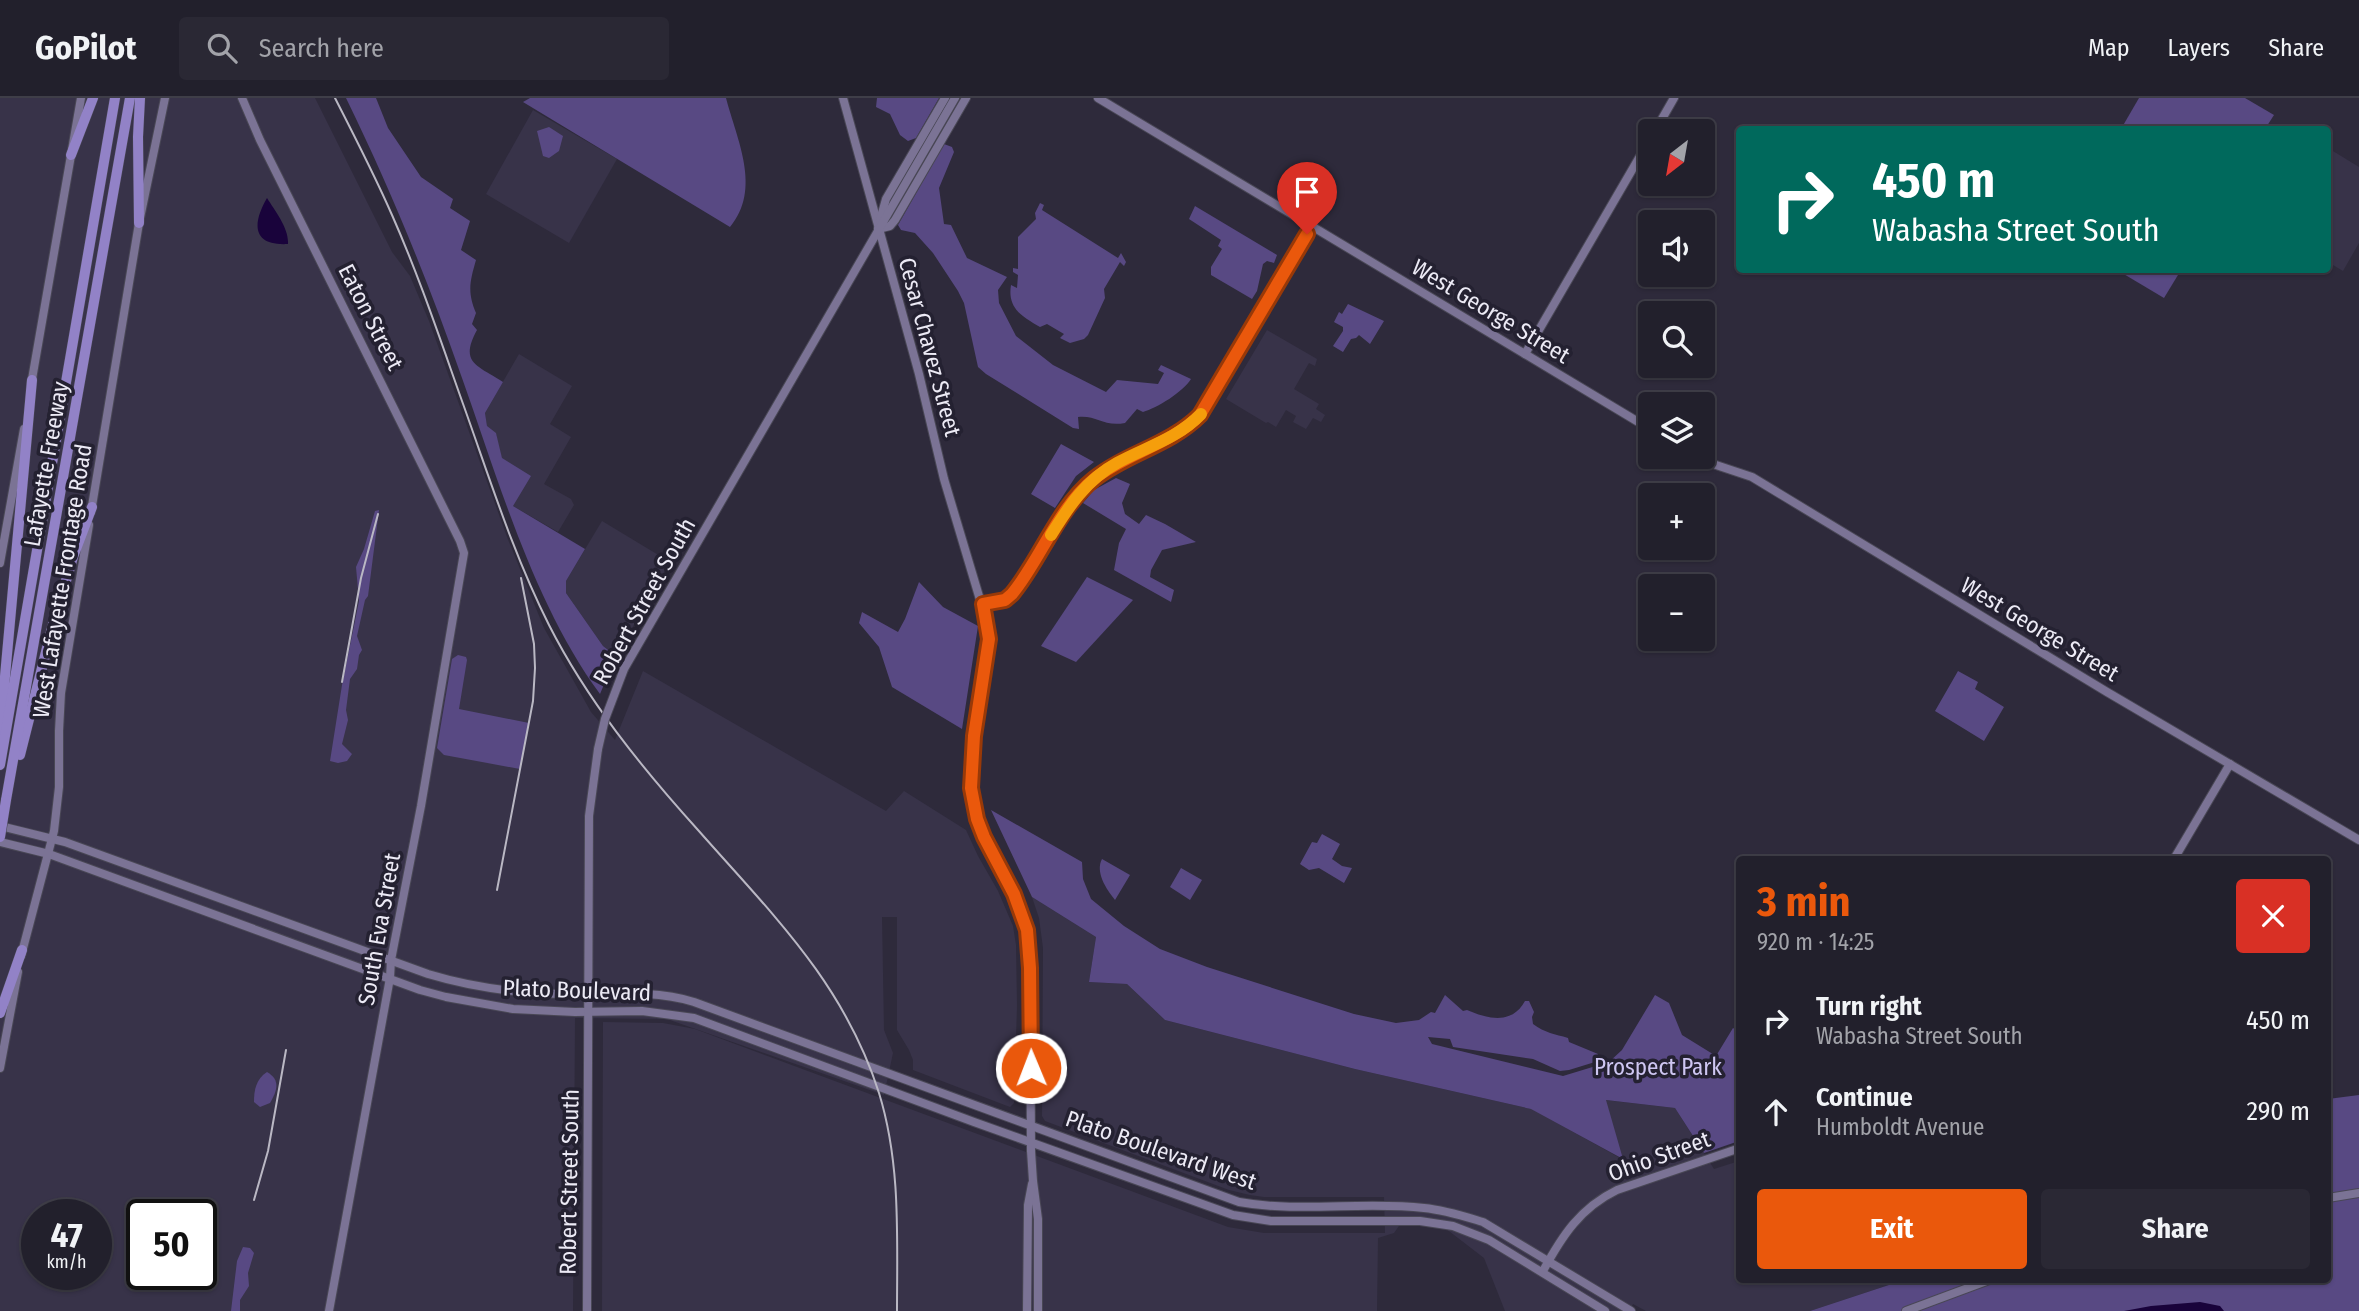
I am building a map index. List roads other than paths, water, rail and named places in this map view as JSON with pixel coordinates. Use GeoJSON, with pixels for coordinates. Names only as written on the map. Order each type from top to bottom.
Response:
{"type":"FeatureCollection","features":[{"type":"Feature","properties":{"kind":"highway"},"geometry":{"type":"LineString","coordinates":[[71,155],[93,98]]}},
{"type":"Feature","properties":{"kind":"highway","name":"Lafayette Freeway"},"geometry":{"type":"LineString","coordinates":[[0,765],[115,98]]}},
{"type":"Feature","properties":{"kind":"highway","name":"Lafayette Freeway"},"geometry":{"type":"LineString","coordinates":[[0,840],[130,98]]}},
{"type":"Feature","properties":{"kind":"highway"},"geometry":{"type":"LineString","coordinates":[[139,223],[137,160],[140,98]]}},
{"type":"Feature","properties":{"kind":"highway"},"geometry":{"type":"LineString","coordinates":[[0,733],[32,380]]}},
{"type":"Feature","properties":{"kind":"highway"},"geometry":{"type":"LineString","coordinates":[[7,796],[24,741],[52,628],[73,557],[92,507]]}},
{"type":"Feature","properties":{"kind":"highway"},"geometry":{"type":"LineString","coordinates":[[0,1013],[22,950]]}},
{"type":"Feature","properties":{"kind":"main road"},"geometry":{"type":"LineString","coordinates":[[0,563],[81,98]]}},
{"type":"Feature","properties":{"kind":"main road","name":"West Lafayette Frontage Road"},"geometry":{"type":"LineString","coordinates":[[0,1068],[22,950],[52,838],[60,787],[61,693],[139,223],[165,98]]}},
{"type":"Feature","properties":{"kind":"main road","name":"Eaton Street"},"geometry":{"type":"LineString","coordinates":[[242,98],[260,140],[390,398],[464,553]]}},
{"type":"Feature","properties":{"kind":"main road","name":"Cesar Chavez Street"},"geometry":{"type":"LineString","coordinates":[[843,98],[916,365],[944,479],[983,604],[989,639],[974,736],[971,788],[977,819],[984,837],[1014,894],[1027,930],[1033,1181]]}},
{"type":"Feature","properties":{"kind":"main road"},"geometry":{"type":"LineString","coordinates":[[945,98],[886,199],[878,229],[890,226],[893,222],[966,98]]}},
{"type":"Feature","properties":{"kind":"main road","name":"Robert Street South"},"geometry":{"type":"LineString","coordinates":[[587,1311],[589,816],[605,719],[624,668],[955,98]]}},
{"type":"Feature","properties":{"kind":"main road","name":"West George Street"},"geometry":{"type":"LineString","coordinates":[[1098,98],[1638,422]]}},
{"type":"Feature","properties":{"kind":"main road"},"geometry":{"type":"LineString","coordinates":[[1662,119],[1674,98]]}},
{"type":"Feature","properties":{"kind":"main road"},"geometry":{"type":"LineString","coordinates":[[1525,354],[1638,160]]}},
{"type":"Feature","properties":{"kind":"main road"},"geometry":{"type":"LineString","coordinates":[[983,604],[1005,600],[1012,594],[1067,509],[1091,481],[1117,463],[1182,431],[1200,415],[1312,226]]}},
{"type":"Feature","properties":{"kind":"main road","name":"West George Street"},"geometry":{"type":"LineString","coordinates":[[1715,465],[1752,477],[2107,692],[2359,840]]}},
{"type":"Feature","properties":{"kind":"main road","name":"South Eva Street"},"geometry":{"type":"LineString","coordinates":[[330,1311],[464,553]]}},
{"type":"Feature","properties":{"kind":"main road"},"geometry":{"type":"LineString","coordinates":[[2176,856],[2230,764]]}},
{"type":"Feature","properties":{"kind":"main road","name":"Plato Boulevard"},"geometry":{"type":"LineString","coordinates":[[0,826],[52,838],[467,985],[515,992],[657,995],[694,1002],[1031,1124]]}},
{"type":"Feature","properties":{"kind":"main road","name":"Plato Boulevard"},"geometry":{"type":"LineString","coordinates":[[0,840],[49,854],[420,990],[513,1009],[642,1011],[694,1018],[1031,1143]]}},
{"type":"Feature","properties":{"kind":"main road","name":"Plato Boulevard West"},"geometry":{"type":"LineString","coordinates":[[1031,1124],[1239,1202],[1270,1206],[1408,1207],[1441,1210],[1483,1222],[1631,1311]]}},
{"type":"Feature","properties":{"kind":"main road","name":"Plato Boulevard West"},"geometry":{"type":"LineString","coordinates":[[1031,1143],[1233,1215],[1271,1221],[1420,1221],[1452,1226],[1489,1240],[1605,1311]]}},
{"type":"Feature","properties":{"kind":"main road","name":"Ohio Street"},"geometry":{"type":"LineString","coordinates":[[1543,1271],[1572,1224],[1603,1197],[1736,1148]]}},
{"type":"Feature","properties":{"kind":"main road"},"geometry":{"type":"LineString","coordinates":[[1027,1311],[1028,1205],[1033,1181]]}},
{"type":"Feature","properties":{"kind":"main road"},"geometry":{"type":"LineString","coordinates":[[1033,1181],[1038,1219],[1038,1311]]}},
{"type":"Feature","properties":{"kind":"main road"},"geometry":{"type":"LineString","coordinates":[[2331,1198],[2359,1193]]}},
{"type":"Feature","properties":{"kind":"main road"},"geometry":{"type":"LineString","coordinates":[[1906,1311],[1981,1283]]}},
{"type":"Feature","properties":{"kind":"railway"},"geometry":{"type":"LineString","coordinates":[[335,98],[402,238],[513,543],[536,598],[564,653],[636,758],[803,952],[846,1017],[864,1054],[879,1093],[891,1147],[896,1201],[897,1311]]}},
{"type":"Feature","properties":{"kind":"railway"},"geometry":{"type":"LineString","coordinates":[[342,682],[361,578],[378,514]]}},
{"type":"Feature","properties":{"kind":"railway"},"geometry":{"type":"LineString","coordinates":[[497,890],[533,701],[534,644],[521,578]]}},
{"type":"Feature","properties":{"kind":"railway"},"geometry":{"type":"LineString","coordinates":[[254,1200],[268,1151],[286,1050]]}},
{"type":"Feature","properties":{"kind":"park label","name":"Prospect Park"},"geometry":{"type":"Point","coordinates":[1658,1067]}}]}
